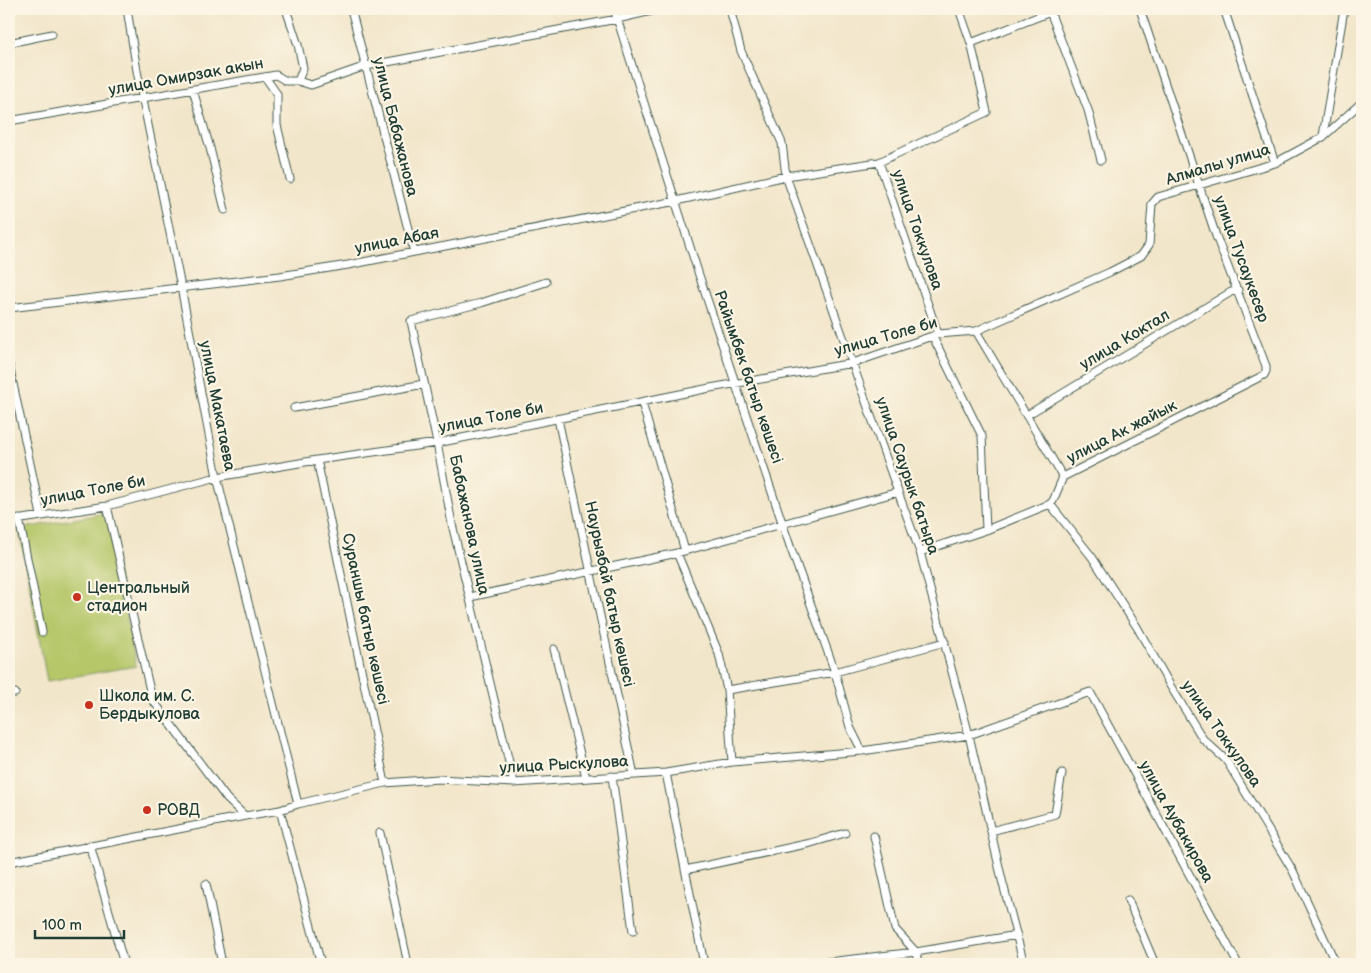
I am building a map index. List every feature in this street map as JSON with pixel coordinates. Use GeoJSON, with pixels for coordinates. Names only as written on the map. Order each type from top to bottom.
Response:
{"type":"FeatureCollection","features":[{"type":"Feature","properties":{"kind":"street","name":"улица Макатаева"},"geometry":{"type":"LineString","coordinates":[[127,9],[142,98],[181,287],[217,477],[298,804]]}},
{"type":"Feature","properties":{"kind":"street"},"geometry":{"type":"LineString","coordinates":[[286,9],[303,68],[298,81]]}},
{"type":"Feature","properties":{"kind":"street","name":"улица Бабажанова"},"geometry":{"type":"LineString","coordinates":[[352,9],[414,252]]}},
{"type":"Feature","properties":{"kind":"street","name":"Райымбек батыр көшесі"},"geometry":{"type":"LineString","coordinates":[[614,9],[735,384],[835,672],[850,727],[862,751]]}},
{"type":"Feature","properties":{"kind":"street","name":"улица Омирзак акын"},"geometry":{"type":"LineString","coordinates":[[9,121],[276,75],[286,81],[298,81],[311,85],[366,66],[617,19],[660,9]]}},
{"type":"Feature","properties":{"kind":"street","name":"улица Саурык батыра"},"geometry":{"type":"LineString","coordinates":[[730,9],[741,51],[782,143],[786,176],[920,552],[970,735],[991,831],[1024,964]]}},
{"type":"Feature","properties":{"kind":"street"},"geometry":{"type":"LineString","coordinates":[[959,9],[972,43],[1050,10],[1058,9]]}},
{"type":"Feature","properties":{"kind":"street","name":"улица Тусаукесер"},"geometry":{"type":"LineString","coordinates":[[1140,9],[1216,236],[1266,366],[1264,375]]}},
{"type":"Feature","properties":{"kind":"street"},"geometry":{"type":"LineString","coordinates":[[1224,9],[1275,163]]}},
{"type":"Feature","properties":{"kind":"street"},"geometry":{"type":"LineString","coordinates":[[1323,137],[1344,9]]}},
{"type":"Feature","properties":{"kind":"street"},"geometry":{"type":"LineString","coordinates":[[1050,10],[1088,110],[1101,160]]}},
{"type":"Feature","properties":{"kind":"street"},"geometry":{"type":"LineString","coordinates":[[9,43],[52,34]]}},
{"type":"Feature","properties":{"kind":"street","name":"улица Абая"},"geometry":{"type":"LineString","coordinates":[[9,308],[280,276],[676,201],[786,176],[880,162],[987,112],[972,43]]}},
{"type":"Feature","properties":{"kind":"street"},"geometry":{"type":"LineString","coordinates":[[265,77],[277,94],[277,125],[290,179]]}},
{"type":"Feature","properties":{"kind":"street"},"geometry":{"type":"LineString","coordinates":[[193,90],[225,210]]}},
{"type":"Feature","properties":{"kind":"street","name":"Алмалы улица"},"geometry":{"type":"LineString","coordinates":[[976,331],[1110,272],[1141,256],[1149,245],[1152,204],[1158,197],[1275,163],[1323,137],[1362,102]]}},
{"type":"Feature","properties":{"kind":"street","name":"улица Токкулова"},"geometry":{"type":"LineString","coordinates":[[880,162],[935,336],[982,436],[986,530]]}},
{"type":"Feature","properties":{"kind":"street","name":"Бабажанова улица"},"geometry":{"type":"LineString","coordinates":[[514,783],[452,524],[437,442],[411,321],[481,303],[546,282]]}},
{"type":"Feature","properties":{"kind":"street","name":"улица Коктал"},"geometry":{"type":"LineString","coordinates":[[1027,415],[1231,292],[1238,290]]}},
{"type":"Feature","properties":{"kind":"street"},"geometry":{"type":"LineString","coordinates":[[976,331],[1063,477]]}},
{"type":"Feature","properties":{"kind":"street","name":"улица Толе би"},"geometry":{"type":"LineString","coordinates":[[9,521],[107,506],[217,477],[437,442],[853,362],[935,336],[976,331]]}},
{"type":"Feature","properties":{"kind":"street"},"geometry":{"type":"LineString","coordinates":[[9,365],[41,515]]}},
{"type":"Feature","properties":{"kind":"street","name":"улица Ак жайык"},"geometry":{"type":"LineString","coordinates":[[1050,504],[1063,477],[1264,375]]}},
{"type":"Feature","properties":{"kind":"street"},"geometry":{"type":"LineString","coordinates":[[294,408],[424,384]]}},
{"type":"Feature","properties":{"kind":"street"},"geometry":{"type":"LineString","coordinates":[[642,402],[681,552],[719,654],[727,690],[732,762]]}},
{"type":"Feature","properties":{"kind":"street","name":"Наурызбай батыр көшесі"},"geometry":{"type":"LineString","coordinates":[[558,419],[634,775]]}},
{"type":"Feature","properties":{"kind":"street","name":"Сураншы батыр көшесі"},"geometry":{"type":"LineString","coordinates":[[317,460],[385,783]]}},
{"type":"Feature","properties":{"kind":"street"},"geometry":{"type":"LineString","coordinates":[[470,597],[681,552],[898,492]]}},
{"type":"Feature","properties":{"kind":"street"},"geometry":{"type":"LineString","coordinates":[[920,552],[986,530],[1050,504]]}},
{"type":"Feature","properties":{"kind":"street","name":"улица Токкулова"},"geometry":{"type":"LineString","coordinates":[[1050,504],[1092,557],[1137,627],[1203,738],[1226,760],[1293,871],[1336,964]]}},
{"type":"Feature","properties":{"kind":"street"},"geometry":{"type":"LineString","coordinates":[[107,506],[152,700],[227,798],[245,816]]}},
{"type":"Feature","properties":{"kind":"street"},"geometry":{"type":"LineString","coordinates":[[19,520],[42,632]]}},
{"type":"Feature","properties":{"kind":"street"},"geometry":{"type":"LineString","coordinates":[[727,690],[835,672],[945,642]]}},
{"type":"Feature","properties":{"kind":"street"},"geometry":{"type":"LineString","coordinates":[[554,649],[586,778]]}},
{"type":"Feature","properties":{"kind":"street","name":"улица Рыскулова"},"geometry":{"type":"LineString","coordinates":[[9,862],[280,810],[385,783],[438,779],[514,783],[634,775],[732,762],[862,751],[970,735],[1090,692]]}},
{"type":"Feature","properties":{"kind":"street","name":"улица Аубакирова"},"geometry":{"type":"LineString","coordinates":[[1090,692],[1238,964]]}},
{"type":"Feature","properties":{"kind":"street"},"geometry":{"type":"LineString","coordinates":[[666,772],[704,964]]}},
{"type":"Feature","properties":{"kind":"street"},"geometry":{"type":"LineString","coordinates":[[991,831],[1055,814],[1062,774]]}},
{"type":"Feature","properties":{"kind":"street"},"geometry":{"type":"LineString","coordinates":[[612,776],[634,931]]}},
{"type":"Feature","properties":{"kind":"street"},"geometry":{"type":"LineString","coordinates":[[280,810],[321,964]]}},
{"type":"Feature","properties":{"kind":"street"},"geometry":{"type":"LineString","coordinates":[[380,833],[408,964]]}},
{"type":"Feature","properties":{"kind":"street"},"geometry":{"type":"LineString","coordinates":[[685,870],[845,834]]}},
{"type":"Feature","properties":{"kind":"street"},"geometry":{"type":"LineString","coordinates":[[874,836],[896,929],[916,952],[918,964]]}},
{"type":"Feature","properties":{"kind":"street"},"geometry":{"type":"LineString","coordinates":[[90,845],[124,964]]}},
{"type":"Feature","properties":{"kind":"street"},"geometry":{"type":"LineString","coordinates":[[206,884],[222,964]]}},
{"type":"Feature","properties":{"kind":"street"},"geometry":{"type":"LineString","coordinates":[[1128,900],[1155,964]]}},
{"type":"Feature","properties":{"kind":"street"},"geometry":{"type":"LineString","coordinates":[[810,964],[916,952],[1017,935]]}},
{"type":"Feature","properties":{"kind":"green space","name":"Центральный стадион"},"geometry":{"type":"Polygon","coordinates":[[[106,513],[136,666],[47,681],[19,529],[106,513]]]}},
{"type":"Feature","properties":{"kind":"place","name":"Центральный стадион"},"geometry":{"type":"Point","coordinates":[77,597]}},
{"type":"Feature","properties":{"kind":"place","name":"Школа им. С. Бердыкулова"},"geometry":{"type":"Point","coordinates":[89,705]}},
{"type":"Feature","properties":{"kind":"place","name":"РОВД"},"geometry":{"type":"Point","coordinates":[147,810]}}]}
